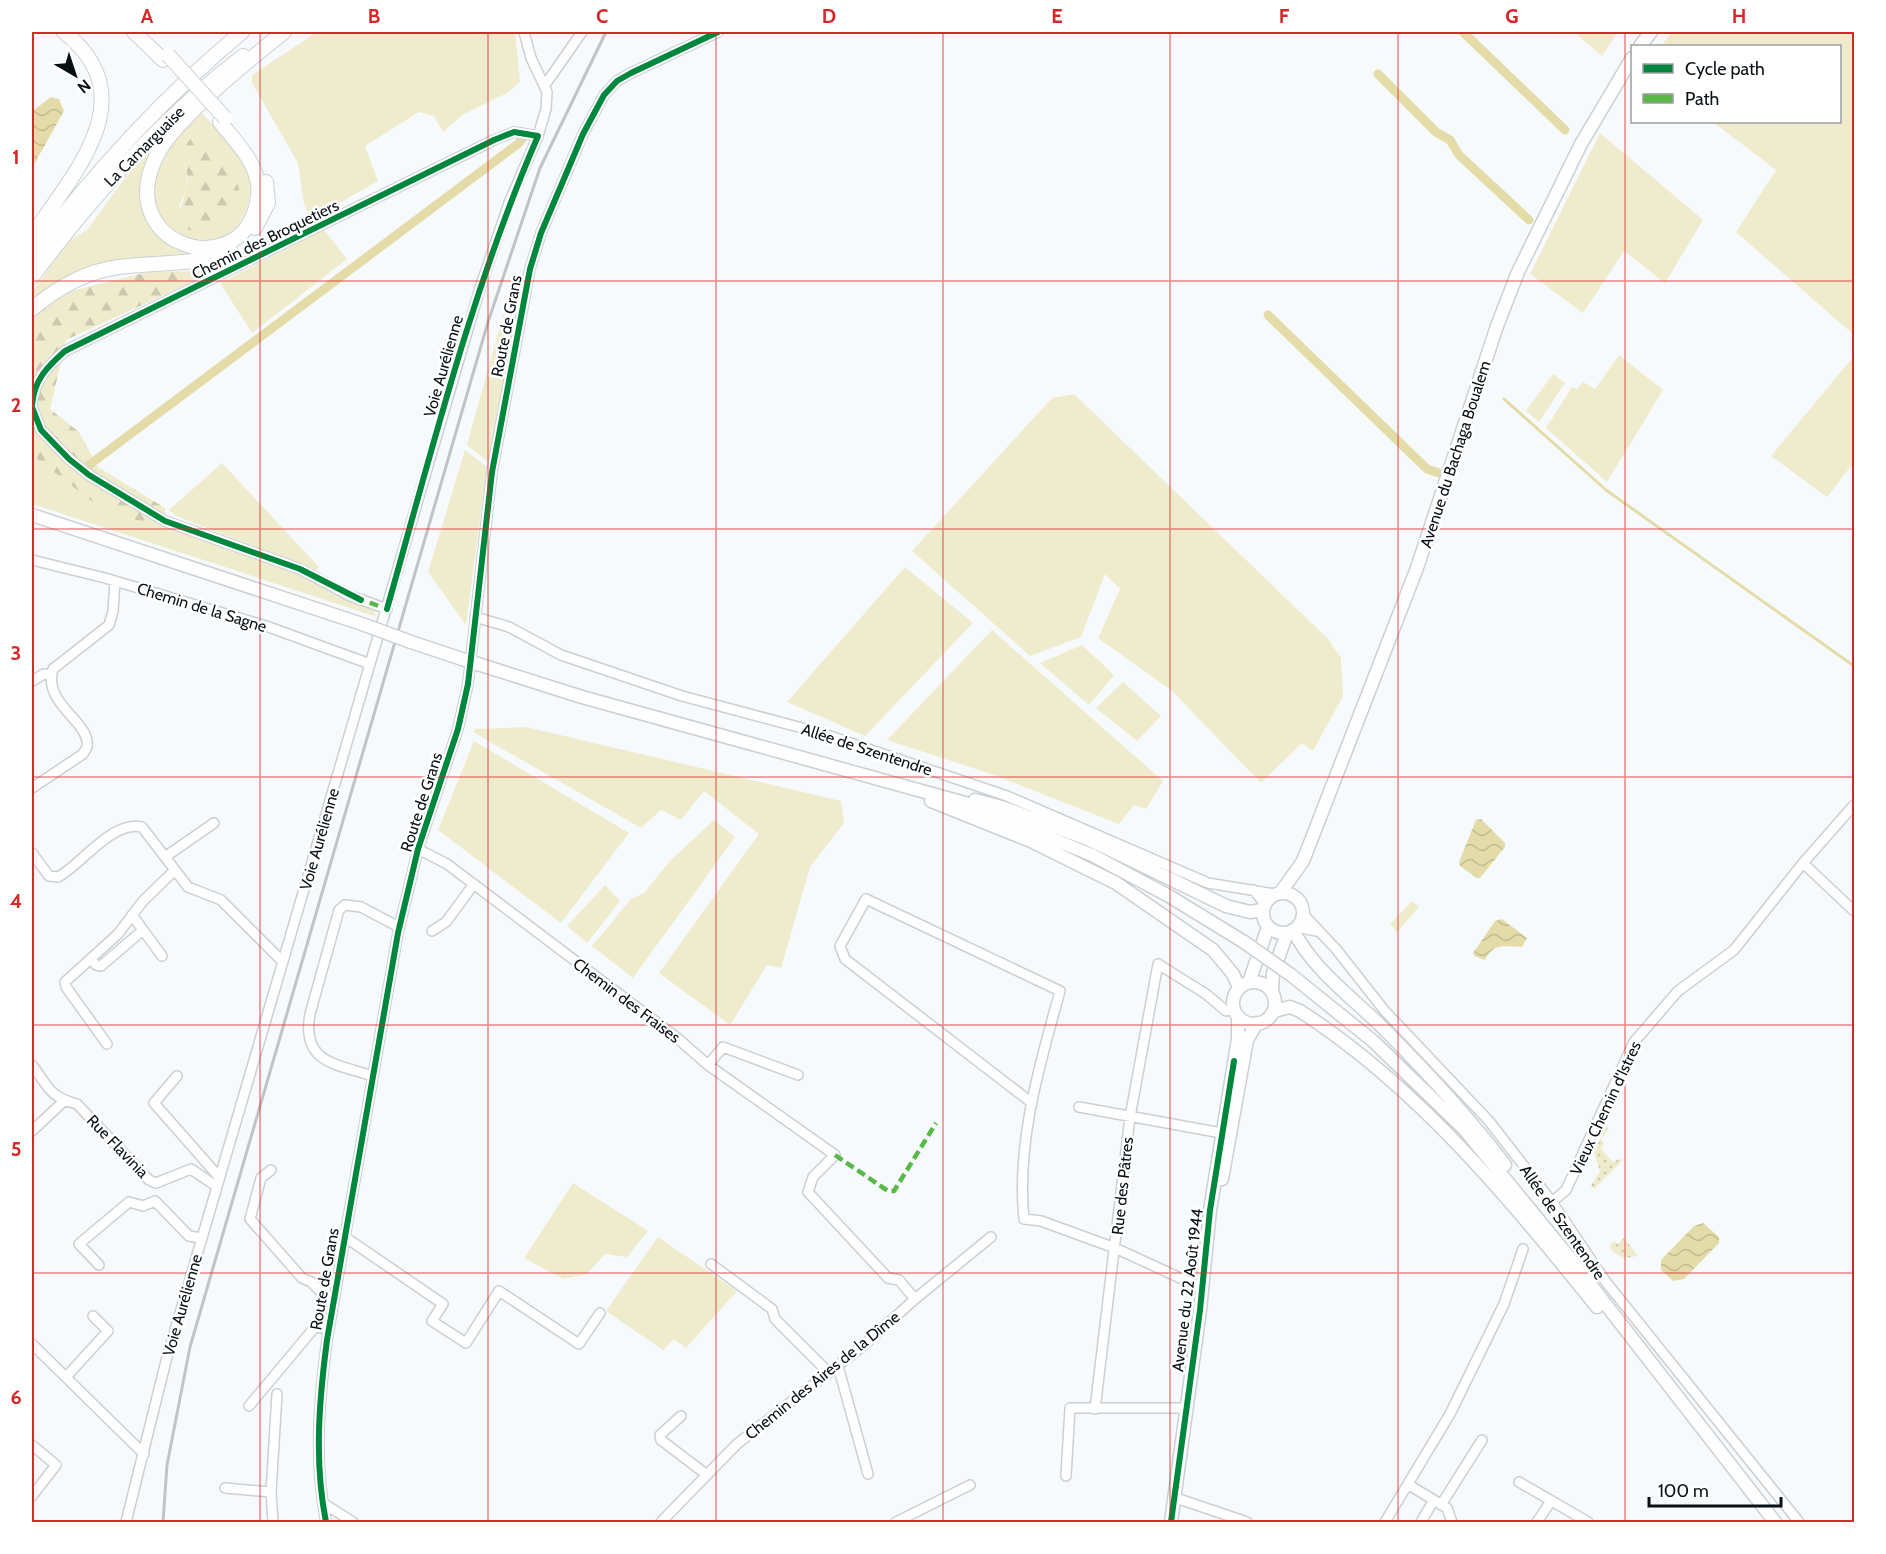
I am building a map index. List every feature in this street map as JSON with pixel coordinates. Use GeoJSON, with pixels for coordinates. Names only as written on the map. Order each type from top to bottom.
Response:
{"type":"FeatureCollection","features":[{"type":"Feature","properties":{"kind":"highway"},"geometry":{"type":"LineString","coordinates":[[32,236],[86,156],[95,138],[101,113],[102,96],[93,64],[77,42],[64,32]]}},
{"type":"Feature","properties":{"kind":"highway"},"geometry":{"type":"LineString","coordinates":[[134,32],[165,57]]}},
{"type":"Feature","properties":{"kind":"highway"},"geometry":{"type":"LineString","coordinates":[[32,309],[51,293],[82,276],[118,267],[206,260],[242,243],[262,218],[268,203],[267,188],[264,172],[255,154],[165,57],[146,32]]}},
{"type":"Feature","properties":{"kind":"highway","name":"La Camarguaise"},"geometry":{"type":"LineString","coordinates":[[32,255],[130,134],[199,68],[242,32]]}},
{"type":"Feature","properties":{"kind":"highway","name":"La Camarguaise"},"geometry":{"type":"LineString","coordinates":[[32,277],[72,224],[145,142],[223,71],[273,32]]}},
{"type":"Feature","properties":{"kind":"highway"},"geometry":{"type":"LineString","coordinates":[[222,120],[248,157],[258,180],[258,199],[252,219],[236,237],[219,247],[195,248],[175,241],[160,229],[151,214],[147,200],[147,185],[154,162],[167,140],[192,113],[284,32]]}},
{"type":"Feature","properties":{"kind":"main road"},"geometry":{"type":"LineString","coordinates":[[1641,45],[1651,32]]}},
{"type":"Feature","properties":{"kind":"main road","name":"Avenue du Bachaga Boualem"},"geometry":{"type":"LineString","coordinates":[[1303,861],[1417,568],[1497,326],[1518,272],[1581,144],[1631,60]]}},
{"type":"Feature","properties":{"kind":"main road"},"geometry":{"type":"LineString","coordinates":[[32,515],[582,697],[965,803],[1092,855],[1169,896],[1244,942],[1291,975],[1373,1041],[1438,1102],[1491,1161],[1569,1257],[1775,1522]]}},
{"type":"Feature","properties":{"kind":"main road"},"geometry":{"type":"LineString","coordinates":[[900,786],[1031,841],[1116,883],[1213,950],[1244,985]]}},
{"type":"Feature","properties":{"kind":"main road"},"geometry":{"type":"LineString","coordinates":[[965,803],[976,800],[1012,810],[1138,861],[1226,906],[1250,912],[1263,907],[1278,893],[1303,861]]}},
{"type":"Feature","properties":{"kind":"main road"},"geometry":{"type":"LineString","coordinates":[[1263,907],[1268,927],[1244,985],[1234,998],[1236,1013],[1250,1023],[1269,1018],[1274,1011],[1273,973],[1303,914],[1297,898],[1303,861]]}},
{"type":"Feature","properties":{"kind":"main road"},"geometry":{"type":"LineString","coordinates":[[1278,893],[1297,898]]}},
{"type":"Feature","properties":{"kind":"main road"},"geometry":{"type":"LineString","coordinates":[[1268,927],[1276,932],[1293,930]]}},
{"type":"Feature","properties":{"kind":"main road"},"geometry":{"type":"LineString","coordinates":[[1293,930],[1313,962],[1400,1046],[1479,1132],[1528,1196],[1569,1257]]}},
{"type":"Feature","properties":{"kind":"main road"},"geometry":{"type":"LineString","coordinates":[[1244,985],[1262,983],[1272,990]]}},
{"type":"Feature","properties":{"kind":"main road"},"geometry":{"type":"LineString","coordinates":[[1274,1011],[1290,1007],[1300,1011],[1383,1072],[1475,1162],[1610,1323],[1636,1346]]}},
{"type":"Feature","properties":{"kind":"main road","name":"Avenue du 22 Août 1944"},"geometry":{"type":"LineString","coordinates":[[1226,1134],[1228,1098],[1238,1039],[1236,1013]]}},
{"type":"Feature","properties":{"kind":"main road","name":"Avenue du 22 Août 1944"},"geometry":{"type":"LineString","coordinates":[[1171,1522],[1210,1227],[1210,1210],[1226,1134],[1235,1109],[1247,1040],[1257,1023]]}},
{"type":"Feature","properties":{"kind":"main road"},"geometry":{"type":"LineString","coordinates":[[1228,1098],[1235,1109]]}},
{"type":"Feature","properties":{"kind":"street"},"geometry":{"type":"LineString","coordinates":[[524,32],[534,66],[546,88],[582,32]]}},
{"type":"Feature","properties":{"kind":"street","name":"Route de Grans"},"geometry":{"type":"LineString","coordinates":[[326,1522],[323,1503],[319,1403],[328,1329],[399,927],[418,849],[458,729],[468,684],[492,472],[530,270],[541,233],[583,134],[604,95],[617,81],[718,32]]}},
{"type":"Feature","properties":{"kind":"street","name":"Voie Aurélienne"},"geometry":{"type":"LineString","coordinates":[[126,1522],[166,1361],[201,1238],[480,288],[509,203],[538,136],[546,88]]}},
{"type":"Feature","properties":{"kind":"street","name":"Chemin des Broquetiers"},"geometry":{"type":"LineString","coordinates":[[387,609],[348,595],[300,569],[165,520],[89,475],[69,459],[41,430],[32,406],[33,390],[45,368],[65,351],[495,140],[514,132],[538,136]]}},
{"type":"Feature","properties":{"kind":"street","name":"Chemin de la Sagne"},"geometry":{"type":"LineString","coordinates":[[32,560],[115,581],[266,626],[370,664]]}},
{"type":"Feature","properties":{"kind":"street"},"geometry":{"type":"LineString","coordinates":[[32,788],[83,753],[87,747],[86,735],[60,703],[52,675],[53,669],[109,625],[113,611],[115,581]]}},
{"type":"Feature","properties":{"kind":"street","name":"Allée de Szentendre"},"geometry":{"type":"LineString","coordinates":[[475,617],[509,627],[561,655],[682,696],[821,733],[1008,796],[1208,883],[1278,893]]}},
{"type":"Feature","properties":{"kind":"street"},"geometry":{"type":"LineString","coordinates":[[32,681],[44,674],[52,675]]}},
{"type":"Feature","properties":{"kind":"street","name":"Vieux Chemin d'Istres"},"geometry":{"type":"LineString","coordinates":[[1552,1202],[1566,1190],[1634,1042],[1678,991],[1734,950],[1803,863],[1854,806]]}},
{"type":"Feature","properties":{"kind":"street"},"geometry":{"type":"LineString","coordinates":[[165,857],[214,823]]}},
{"type":"Feature","properties":{"kind":"street"},"geometry":{"type":"LineString","coordinates":[[32,852],[49,876],[58,877],[100,842],[135,826],[142,827],[188,887],[221,900],[283,962]]}},
{"type":"Feature","properties":{"kind":"street","name":"Chemin des Fraises"},"geometry":{"type":"LineString","coordinates":[[418,849],[447,864],[676,1037],[708,1065],[834,1155],[813,1177],[808,1192],[888,1278],[899,1280],[915,1299]]}},
{"type":"Feature","properties":{"kind":"street"},"geometry":{"type":"LineString","coordinates":[[1803,863],[1854,911]]}},
{"type":"Feature","properties":{"kind":"street"},"geometry":{"type":"LineString","coordinates":[[107,1044],[64,984],[92,960],[175,870]]}},
{"type":"Feature","properties":{"kind":"street"},"geometry":{"type":"LineString","coordinates":[[432,931],[447,922],[474,884]]}},
{"type":"Feature","properties":{"kind":"street"},"geometry":{"type":"LineString","coordinates":[[1254,890],[1263,907]]}},
{"type":"Feature","properties":{"kind":"street"},"geometry":{"type":"LineString","coordinates":[[1032,1103],[845,959],[840,946],[866,899],[1060,991],[1034,1087],[1021,1192],[1024,1219],[1041,1221],[1115,1248],[1202,1288]]}},
{"type":"Feature","properties":{"kind":"street"},"geometry":{"type":"LineString","coordinates":[[373,1076],[317,1054],[309,1045],[308,1023],[339,910],[350,904],[361,907],[399,927]]}},
{"type":"Feature","properties":{"kind":"street","name":"Allée de Szentendre"},"geometry":{"type":"LineString","coordinates":[[1303,914],[1316,931],[1336,949],[1384,1010],[1489,1121],[1552,1202],[1606,1282],[1799,1522]]}},
{"type":"Feature","properties":{"kind":"street"},"geometry":{"type":"LineString","coordinates":[[132,915],[162,956]]}},
{"type":"Feature","properties":{"kind":"street"},"geometry":{"type":"LineString","coordinates":[[92,960],[96,965],[101,966],[143,930]]}},
{"type":"Feature","properties":{"kind":"street"},"geometry":{"type":"LineString","coordinates":[[1293,930],[1316,931]]}},
{"type":"Feature","properties":{"kind":"street","name":"Rue des Pâtres"},"geometry":{"type":"LineString","coordinates":[[1095,1409],[1130,1117],[1158,964],[1206,994],[1226,1011],[1236,1013]]}},
{"type":"Feature","properties":{"kind":"street"},"geometry":{"type":"LineString","coordinates":[[708,1065],[723,1047],[798,1075]]}},
{"type":"Feature","properties":{"kind":"street","name":"Rue Flavinia"},"geometry":{"type":"LineString","coordinates":[[32,1065],[54,1095],[64,1101],[77,1104],[149,1180],[156,1183],[190,1169],[218,1181]]}},
{"type":"Feature","properties":{"kind":"street"},"geometry":{"type":"LineString","coordinates":[[177,1076],[157,1096],[154,1103],[218,1181]]}},
{"type":"Feature","properties":{"kind":"street"},"geometry":{"type":"LineString","coordinates":[[1015,1092],[1034,1087]]}},
{"type":"Feature","properties":{"kind":"street"},"geometry":{"type":"LineString","coordinates":[[32,1131],[64,1101]]}},
{"type":"Feature","properties":{"kind":"street"},"geometry":{"type":"LineString","coordinates":[[1079,1107],[1226,1134]]}},
{"type":"Feature","properties":{"kind":"street"},"geometry":{"type":"LineString","coordinates":[[271,1170],[261,1178],[250,1219],[302,1278],[311,1282],[333,1304]]}},
{"type":"Feature","properties":{"kind":"street"},"geometry":{"type":"LineString","coordinates":[[99,1265],[79,1244],[129,1202],[143,1206],[155,1201],[189,1236],[201,1238]]}},
{"type":"Feature","properties":{"kind":"street","name":"Chemin des Aires de la Dîme"},"geometry":{"type":"LineString","coordinates":[[661,1522],[738,1444],[838,1366],[991,1237]]}},
{"type":"Feature","properties":{"kind":"street"},"geometry":{"type":"LineString","coordinates":[[345,1238],[443,1304],[432,1321],[465,1343],[499,1291],[579,1344],[600,1313]]}},
{"type":"Feature","properties":{"kind":"street"},"geometry":{"type":"LineString","coordinates":[[1385,1522],[1450,1414],[1504,1304],[1523,1249]]}},
{"type":"Feature","properties":{"kind":"street"},"geometry":{"type":"LineString","coordinates":[[711,1264],[772,1309],[775,1319],[829,1373]]}},
{"type":"Feature","properties":{"kind":"street"},"geometry":{"type":"LineString","coordinates":[[66,1377],[108,1331],[93,1316]]}},
{"type":"Feature","properties":{"kind":"street"},"geometry":{"type":"LineString","coordinates":[[249,1406],[315,1327],[328,1329]]}},
{"type":"Feature","properties":{"kind":"street"},"geometry":{"type":"LineString","coordinates":[[32,1344],[144,1454]]}},
{"type":"Feature","properties":{"kind":"street"},"geometry":{"type":"LineString","coordinates":[[838,1366],[868,1474]]}},
{"type":"Feature","properties":{"kind":"street"},"geometry":{"type":"LineString","coordinates":[[273,1522],[271,1492],[277,1394]]}},
{"type":"Feature","properties":{"kind":"street"},"geometry":{"type":"LineString","coordinates":[[1066,1476],[1070,1408],[1187,1408]]}},
{"type":"Feature","properties":{"kind":"street"},"geometry":{"type":"LineString","coordinates":[[681,1416],[660,1435],[661,1440],[707,1475]]}},
{"type":"Feature","properties":{"kind":"street"},"geometry":{"type":"LineString","coordinates":[[1421,1522],[1438,1503],[1482,1440]]}},
{"type":"Feature","properties":{"kind":"street"},"geometry":{"type":"LineString","coordinates":[[32,1445],[56,1465],[32,1496]]}},
{"type":"Feature","properties":{"kind":"street"},"geometry":{"type":"LineString","coordinates":[[1519,1482],[1588,1522]]}},
{"type":"Feature","properties":{"kind":"street"},"geometry":{"type":"LineString","coordinates":[[896,1522],[970,1485]]}},
{"type":"Feature","properties":{"kind":"street"},"geometry":{"type":"LineString","coordinates":[[1409,1485],[1447,1508],[1452,1522]]}},
{"type":"Feature","properties":{"kind":"street"},"geometry":{"type":"LineString","coordinates":[[225,1488],[271,1492]]}},
{"type":"Feature","properties":{"kind":"street"},"geometry":{"type":"LineString","coordinates":[[1173,1497],[1246,1522]]}},
{"type":"Feature","properties":{"kind":"street"},"geometry":{"type":"LineString","coordinates":[[1537,1522],[1551,1501]]}},
{"type":"Feature","properties":{"kind":"street"},"geometry":{"type":"LineString","coordinates":[[323,1503],[353,1522]]}},
{"type":"Feature","properties":{"kind":"green space"},"geometry":{"type":"Polygon","coordinates":[[[317,32],[515,32],[520,82],[507,93],[462,115],[443,132],[434,116],[419,112],[365,146],[378,181],[311,219],[304,204],[298,163],[252,83],[252,75],[317,32]]]}},
{"type":"Feature","properties":{"kind":"green space"},"geometry":{"type":"Polygon","coordinates":[[[1574,32],[1618,32],[1602,56],[1574,32]]]}},
{"type":"Feature","properties":{"kind":"green space"},"geometry":{"type":"Polygon","coordinates":[[[1672,32],[1854,32],[1854,335],[1736,232],[1776,170],[1714,123],[1841,123],[1841,45],[1662,45],[1672,32]]]}},
{"type":"Feature","properties":{"kind":"green space"},"geometry":{"type":"Polygon","coordinates":[[[202,113],[233,147],[243,163],[247,171],[250,194],[247,207],[235,228],[218,239],[198,240],[179,233],[163,219],[155,199],[156,175],[170,147],[202,113]],[[189,140],[184,151],[187,186],[179,206],[192,232],[189,140]]]}},
{"type":"Feature","properties":{"kind":"green space"},"geometry":{"type":"Polygon","coordinates":[[[1600,133],[1703,220],[1665,283],[1624,251],[1583,313],[1530,274],[1600,133]]]}},
{"type":"Feature","properties":{"kind":"green space"},"geometry":{"type":"Polygon","coordinates":[[[193,136],[218,153],[232,173],[240,193],[240,202],[232,218],[209,230],[183,228],[180,216],[188,179],[183,156],[187,143],[193,136]]]}},
{"type":"Feature","properties":{"kind":"green space"},"geometry":{"type":"Polygon","coordinates":[[[153,146],[143,175],[142,210],[154,231],[175,249],[185,251],[190,257],[90,270],[60,280],[32,300],[32,292],[70,240],[87,230],[125,178],[153,146]]]}},
{"type":"Feature","properties":{"kind":"green space"},"geometry":{"type":"Polygon","coordinates":[[[324,230],[347,259],[252,333],[220,283],[324,230]]]}},
{"type":"Feature","properties":{"kind":"green space"},"geometry":{"type":"Polygon","coordinates":[[[216,271],[66,340],[50,409],[79,432],[98,467],[165,508],[165,525],[119,517],[103,510],[32,455],[32,318],[67,292],[148,272],[216,271]]]}},
{"type":"Feature","properties":{"kind":"green space"},"geometry":{"type":"Polygon","coordinates":[[[503,315],[516,319],[489,463],[467,445],[503,315]]]}},
{"type":"Feature","properties":{"kind":"green space"},"geometry":{"type":"Polygon","coordinates":[[[1619,355],[1663,390],[1607,482],[1546,428],[1572,387],[1577,389],[1583,382],[1595,389],[1619,355]]]}},
{"type":"Feature","properties":{"kind":"green space"},"geometry":{"type":"Polygon","coordinates":[[[1854,356],[1854,462],[1827,497],[1771,456],[1854,356]]]}},
{"type":"Feature","properties":{"kind":"green space"},"geometry":{"type":"Polygon","coordinates":[[[1553,374],[1565,383],[1539,422],[1526,411],[1553,374]]]}},
{"type":"Feature","properties":{"kind":"green space"},"geometry":{"type":"Polygon","coordinates":[[[1074,394],[1328,639],[1341,658],[1343,696],[1313,751],[1302,743],[1261,783],[1171,690],[1098,638],[1120,589],[1105,574],[1081,637],[1030,656],[912,551],[1052,398],[1074,394]]]}},
{"type":"Feature","properties":{"kind":"green space"},"geometry":{"type":"Polygon","coordinates":[[[465,450],[487,467],[466,625],[428,572],[465,450]]]}},
{"type":"Feature","properties":{"kind":"green space"},"geometry":{"type":"Polygon","coordinates":[[[32,455],[103,510],[119,517],[165,525],[304,576],[333,594],[372,609],[377,617],[32,504],[32,455]]]}},
{"type":"Feature","properties":{"kind":"green space"},"geometry":{"type":"Polygon","coordinates":[[[222,463],[319,567],[316,571],[176,516],[169,510],[222,463]]]}},
{"type":"Feature","properties":{"kind":"green space"},"geometry":{"type":"Polygon","coordinates":[[[905,567],[973,623],[865,736],[787,702],[905,567]]]}},
{"type":"Feature","properties":{"kind":"green space"},"geometry":{"type":"Polygon","coordinates":[[[992,630],[1163,781],[1146,809],[1134,805],[1119,824],[991,774],[887,740],[992,630]]]}},
{"type":"Feature","properties":{"kind":"green space"},"geometry":{"type":"Polygon","coordinates":[[[1082,645],[1114,675],[1089,705],[1040,663],[1082,645]]]}},
{"type":"Feature","properties":{"kind":"green space"},"geometry":{"type":"Polygon","coordinates":[[[1123,682],[1161,716],[1137,741],[1096,708],[1123,682]]]}},
{"type":"Feature","properties":{"kind":"green space"},"geometry":{"type":"Polygon","coordinates":[[[526,727],[841,801],[844,823],[810,867],[781,968],[767,965],[730,1025],[659,973],[759,834],[704,791],[681,820],[661,810],[641,828],[473,732],[475,729],[526,727]]]}},
{"type":"Feature","properties":{"kind":"green space"},"geometry":{"type":"Polygon","coordinates":[[[474,741],[629,833],[561,923],[438,830],[474,741]]]}},
{"type":"Feature","properties":{"kind":"green space"},"geometry":{"type":"Polygon","coordinates":[[[714,820],[735,837],[633,978],[592,946],[631,899],[644,893],[670,861],[714,820]]]}},
{"type":"Feature","properties":{"kind":"green space"},"geometry":{"type":"Polygon","coordinates":[[[605,885],[620,901],[587,943],[567,926],[605,885]]]}},
{"type":"Feature","properties":{"kind":"green space"},"geometry":{"type":"Polygon","coordinates":[[[1412,901],[1419,907],[1397,932],[1390,924],[1412,901]]]}},
{"type":"Feature","properties":{"kind":"green space"},"geometry":{"type":"Polygon","coordinates":[[[1606,1126],[1609,1129],[1601,1139],[1604,1144],[1601,1149],[1613,1162],[1623,1160],[1594,1189],[1591,1185],[1600,1171],[1594,1153],[1606,1126]]]}},
{"type":"Feature","properties":{"kind":"green space"},"geometry":{"type":"Polygon","coordinates":[[[573,1183],[648,1231],[627,1257],[605,1254],[587,1274],[563,1279],[524,1258],[573,1183]]]}},
{"type":"Feature","properties":{"kind":"green space"},"geometry":{"type":"Polygon","coordinates":[[[658,1237],[737,1291],[686,1348],[674,1339],[663,1350],[606,1311],[658,1237]]]}},
{"type":"Feature","properties":{"kind":"green space"},"geometry":{"type":"Polygon","coordinates":[[[1624,1238],[1638,1256],[1624,1258],[1613,1252],[1610,1245],[1614,1241],[1618,1244],[1624,1238]]]}},
{"type":"Feature","properties":{"kind":"water"},"geometry":{"type":"Polygon","coordinates":[[[51,97],[59,99],[64,111],[32,168],[32,116],[35,109],[51,97]]]}},
{"type":"Feature","properties":{"kind":"water"},"geometry":{"type":"Polygon","coordinates":[[[1481,819],[1505,843],[1505,847],[1480,878],[1477,878],[1460,866],[1459,862],[1476,820],[1481,819]]]}},
{"type":"Feature","properties":{"kind":"water"},"geometry":{"type":"Polygon","coordinates":[[[1502,919],[1527,938],[1522,947],[1496,948],[1488,954],[1485,960],[1474,956],[1473,953],[1495,921],[1502,919]]]}},
{"type":"Feature","properties":{"kind":"water"},"geometry":{"type":"Polygon","coordinates":[[[1703,1223],[1719,1237],[1719,1243],[1684,1279],[1673,1281],[1661,1270],[1661,1260],[1694,1226],[1703,1223]]]}},
{"type":"Feature","properties":{"kind":"waterway"},"geometry":{"type":"LineString","coordinates":[[1463,32],[1565,130]]}},
{"type":"Feature","properties":{"kind":"waterway"},"geometry":{"type":"LineString","coordinates":[[1378,74],[1436,132],[1450,140],[1459,155],[1529,220]]}},
{"type":"Feature","properties":{"kind":"waterway"},"geometry":{"type":"LineString","coordinates":[[85,468],[518,144],[526,134]]}},
{"type":"Feature","properties":{"kind":"waterway"},"geometry":{"type":"LineString","coordinates":[[1268,315],[1427,469],[1439,473]]}},
{"type":"Feature","properties":{"kind":"waterway"},"geometry":{"type":"LineString","coordinates":[[1504,399],[1606,490],[1854,666]]}},
{"type":"Feature","properties":{"kind":"railway"},"geometry":{"type":"LineString","coordinates":[[163,1522],[167,1465],[190,1347],[488,322],[540,168],[606,32]]}},
{"type":"Feature","properties":{"kind":"marked path"},"geometry":{"type":"LineString","coordinates":[[357,598],[387,609]]}},
{"type":"Feature","properties":{"kind":"marked path"},"geometry":{"type":"LineString","coordinates":[[835,1155],[888,1191],[894,1191],[936,1123]]}},
{"type":"Feature","properties":{"kind":"cycle path"},"geometry":{"type":"LineString","coordinates":[[326,1522],[320,1477],[319,1431],[327,1340],[398,933],[418,849],[458,729],[468,684],[492,472],[530,269],[541,233],[583,134],[604,95],[617,81],[631,73],[718,32]]}},
{"type":"Feature","properties":{"kind":"cycle path"},"geometry":{"type":"LineString","coordinates":[[32,405],[35,388],[42,375],[65,351],[494,140],[514,132],[538,136],[514,193],[473,311],[387,609]]}},
{"type":"Feature","properties":{"kind":"cycle path"},"geometry":{"type":"LineString","coordinates":[[32,407],[41,430],[69,459],[89,475],[165,521],[300,569],[361,600]]}},
{"type":"Feature","properties":{"kind":"cycle path"},"geometry":{"type":"LineString","coordinates":[[1171,1522],[1200,1310],[1210,1210],[1234,1061]]}}]}
